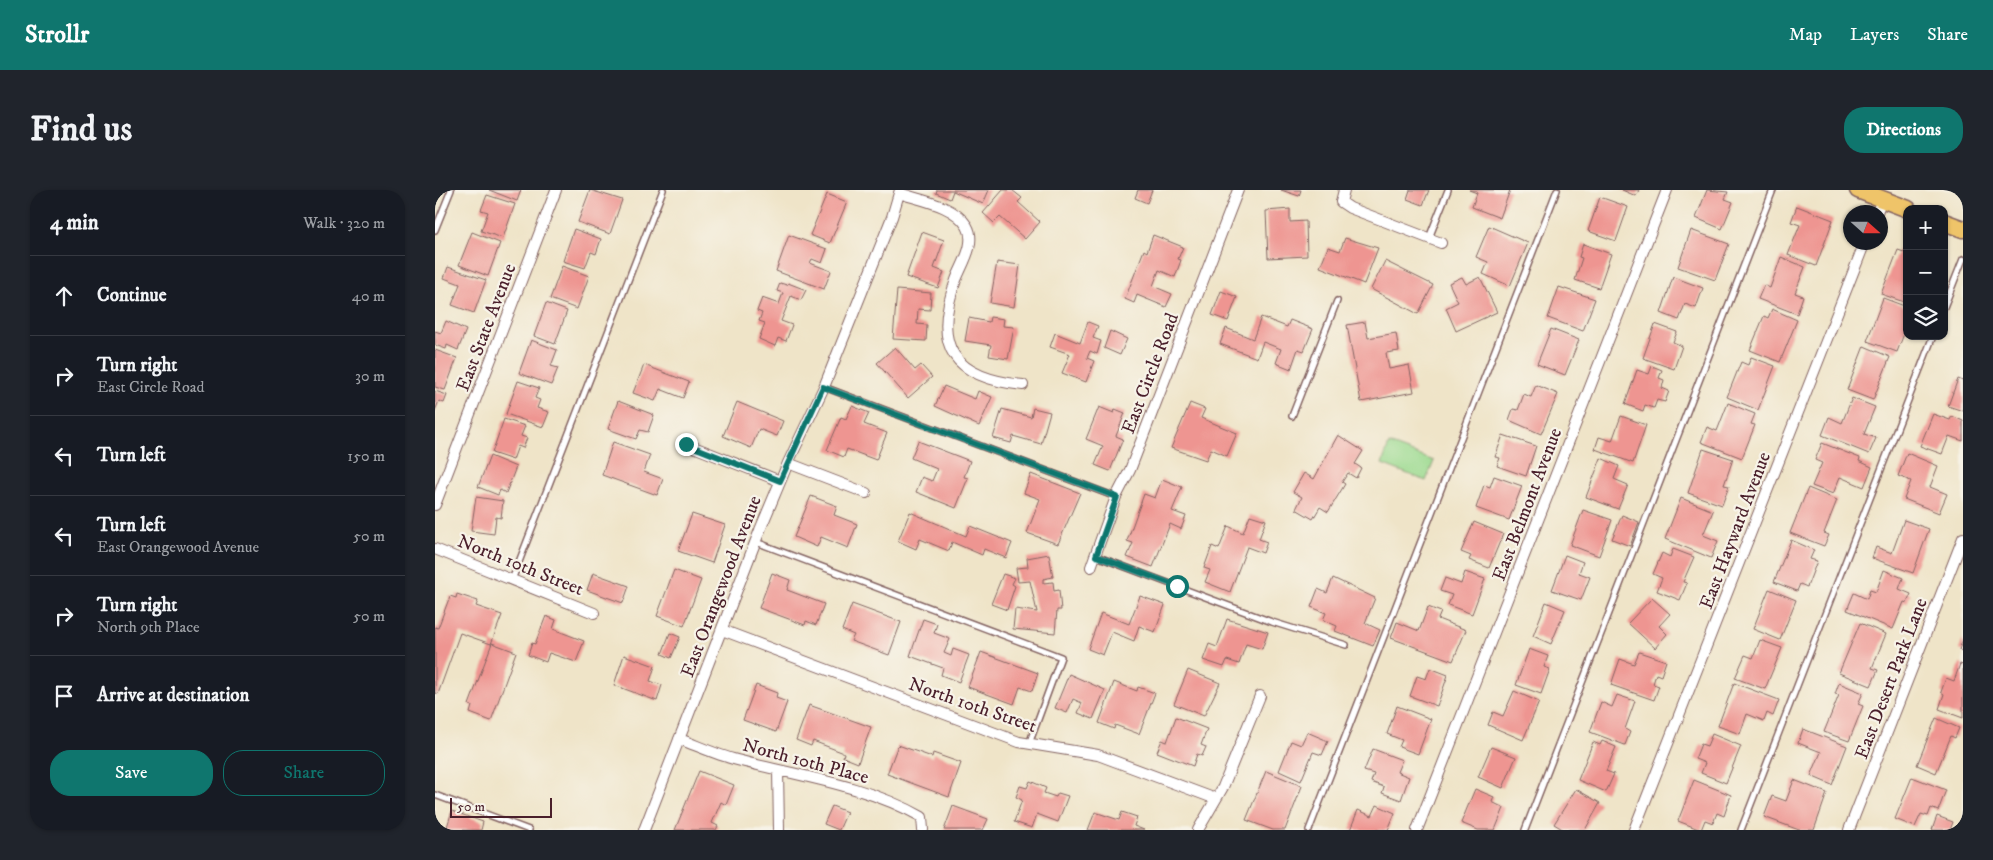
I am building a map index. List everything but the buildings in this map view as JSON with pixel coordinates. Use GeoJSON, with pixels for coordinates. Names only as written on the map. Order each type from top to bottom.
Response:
{"type":"FeatureCollection","features":[{"type":"Feature","properties":{"kind":"main road"},"geometry":{"type":"LineString","coordinates":[[1858,190],[1879,205]]}},
{"type":"Feature","properties":{"kind":"main road"},"geometry":{"type":"LineString","coordinates":[[1888,207],[1903,208]]}},
{"type":"Feature","properties":{"kind":"main road"},"geometry":{"type":"LineString","coordinates":[[1948,223],[1963,229]]}},
{"type":"Feature","properties":{"kind":"street","name":"East State Avenue"},"geometry":{"type":"LineString","coordinates":[[435,505],[556,190]]}},
{"type":"Feature","properties":{"kind":"street","name":"East Circle Road"},"geometry":{"type":"LineString","coordinates":[[1091,567],[1239,190]]}},
{"type":"Feature","properties":{"kind":"street"},"geometry":{"type":"LineString","coordinates":[[1344,190],[1341,202],[1350,208],[1441,243]]}},
{"type":"Feature","properties":{"kind":"street","name":"East Belmont Avenue"},"geometry":{"type":"LineString","coordinates":[[1417,830],[1667,190]]}},
{"type":"Feature","properties":{"kind":"street"},"geometry":{"type":"LineString","coordinates":[[900,191],[947,210],[962,220],[968,228],[969,249],[949,300],[946,330],[949,348],[967,369],[980,376],[999,382],[1023,385]]}},
{"type":"Feature","properties":{"kind":"street","name":"East Orangewood Avenue"},"geometry":{"type":"LineString","coordinates":[[644,830],[780,481],[823,387],[892,217],[900,191]]}},
{"type":"Feature","properties":{"kind":"street","name":"East Hayward Avenue"},"geometry":{"type":"LineString","coordinates":[[1634,830],[1862,250]]}},
{"type":"Feature","properties":{"kind":"street"},"geometry":{"type":"LineString","coordinates":[[686,444],[780,481]]}},
{"type":"Feature","properties":{"kind":"street"},"geometry":{"type":"LineString","coordinates":[[788,463],[866,493]]}},
{"type":"Feature","properties":{"kind":"street","name":"East Desert Park Lane"},"geometry":{"type":"LineString","coordinates":[[1849,830],[1963,538]]}},
{"type":"Feature","properties":{"kind":"street","name":"North 10th Street"},"geometry":{"type":"LineString","coordinates":[[435,548],[594,613]]}},
{"type":"Feature","properties":{"kind":"street","name":"North 10th Street"},"geometry":{"type":"LineString","coordinates":[[722,630],[1029,744],[1098,755],[1216,799]]}},
{"type":"Feature","properties":{"kind":"street"},"geometry":{"type":"LineString","coordinates":[[1198,830],[1233,766],[1260,696]]}},
{"type":"Feature","properties":{"kind":"street","name":"North 10th Place"},"geometry":{"type":"LineString","coordinates":[[679,739],[734,759],[844,787],[906,808],[922,817],[923,830]]}},
{"type":"Feature","properties":{"kind":"street"},"geometry":{"type":"LineString","coordinates":[[778,770],[779,830]]}},
{"type":"Feature","properties":{"kind":"lane"},"geometry":{"type":"LineString","coordinates":[[435,230],[451,190]]}},
{"type":"Feature","properties":{"kind":"lane"},"geometry":{"type":"LineString","coordinates":[[512,580],[663,190]]}},
{"type":"Feature","properties":{"kind":"lane"},"geometry":{"type":"LineString","coordinates":[[1429,239],[1448,190]]}},
{"type":"Feature","properties":{"kind":"lane"},"geometry":{"type":"LineString","coordinates":[[1309,830],[1557,190]]}},
{"type":"Feature","properties":{"kind":"lane"},"geometry":{"type":"LineString","coordinates":[[1525,830],[1773,190]]}},
{"type":"Feature","properties":{"kind":"lane"},"geometry":{"type":"LineString","coordinates":[[1948,297],[1963,258]]}},
{"type":"Feature","properties":{"kind":"lane"},"geometry":{"type":"LineString","coordinates":[[1292,416],[1337,301]]}},
{"type":"Feature","properties":{"kind":"lane"},"geometry":{"type":"LineString","coordinates":[[1741,830],[1931,340]]}},
{"type":"Feature","properties":{"kind":"lane"},"geometry":{"type":"LineString","coordinates":[[823,387],[1117,497]]}},
{"type":"Feature","properties":{"kind":"lane"},"geometry":{"type":"LineString","coordinates":[[756,542],[1061,657],[1029,744]]}},
{"type":"Feature","properties":{"kind":"lane"},"geometry":{"type":"LineString","coordinates":[[1096,556],[1272,622],[1345,646]]}},
{"type":"Feature","properties":{"kind":"lane"},"geometry":{"type":"LineString","coordinates":[[435,795],[529,830]]}},
{"type":"Feature","properties":{"kind":"lane"},"geometry":{"type":"LineString","coordinates":[[1960,830],[1963,823]]}},
{"type":"Feature","properties":{"kind":"green space"},"geometry":{"type":"Polygon","coordinates":[[[1389,444],[1434,461],[1426,481],[1382,464],[1389,444]]]}},
{"type":"Feature","properties":{"kind":"route"},"geometry":{"type":"LineString","coordinates":[[686,444],[780,481],[823,387],[1117,497],[1096,556],[1177,586]]}}]}
